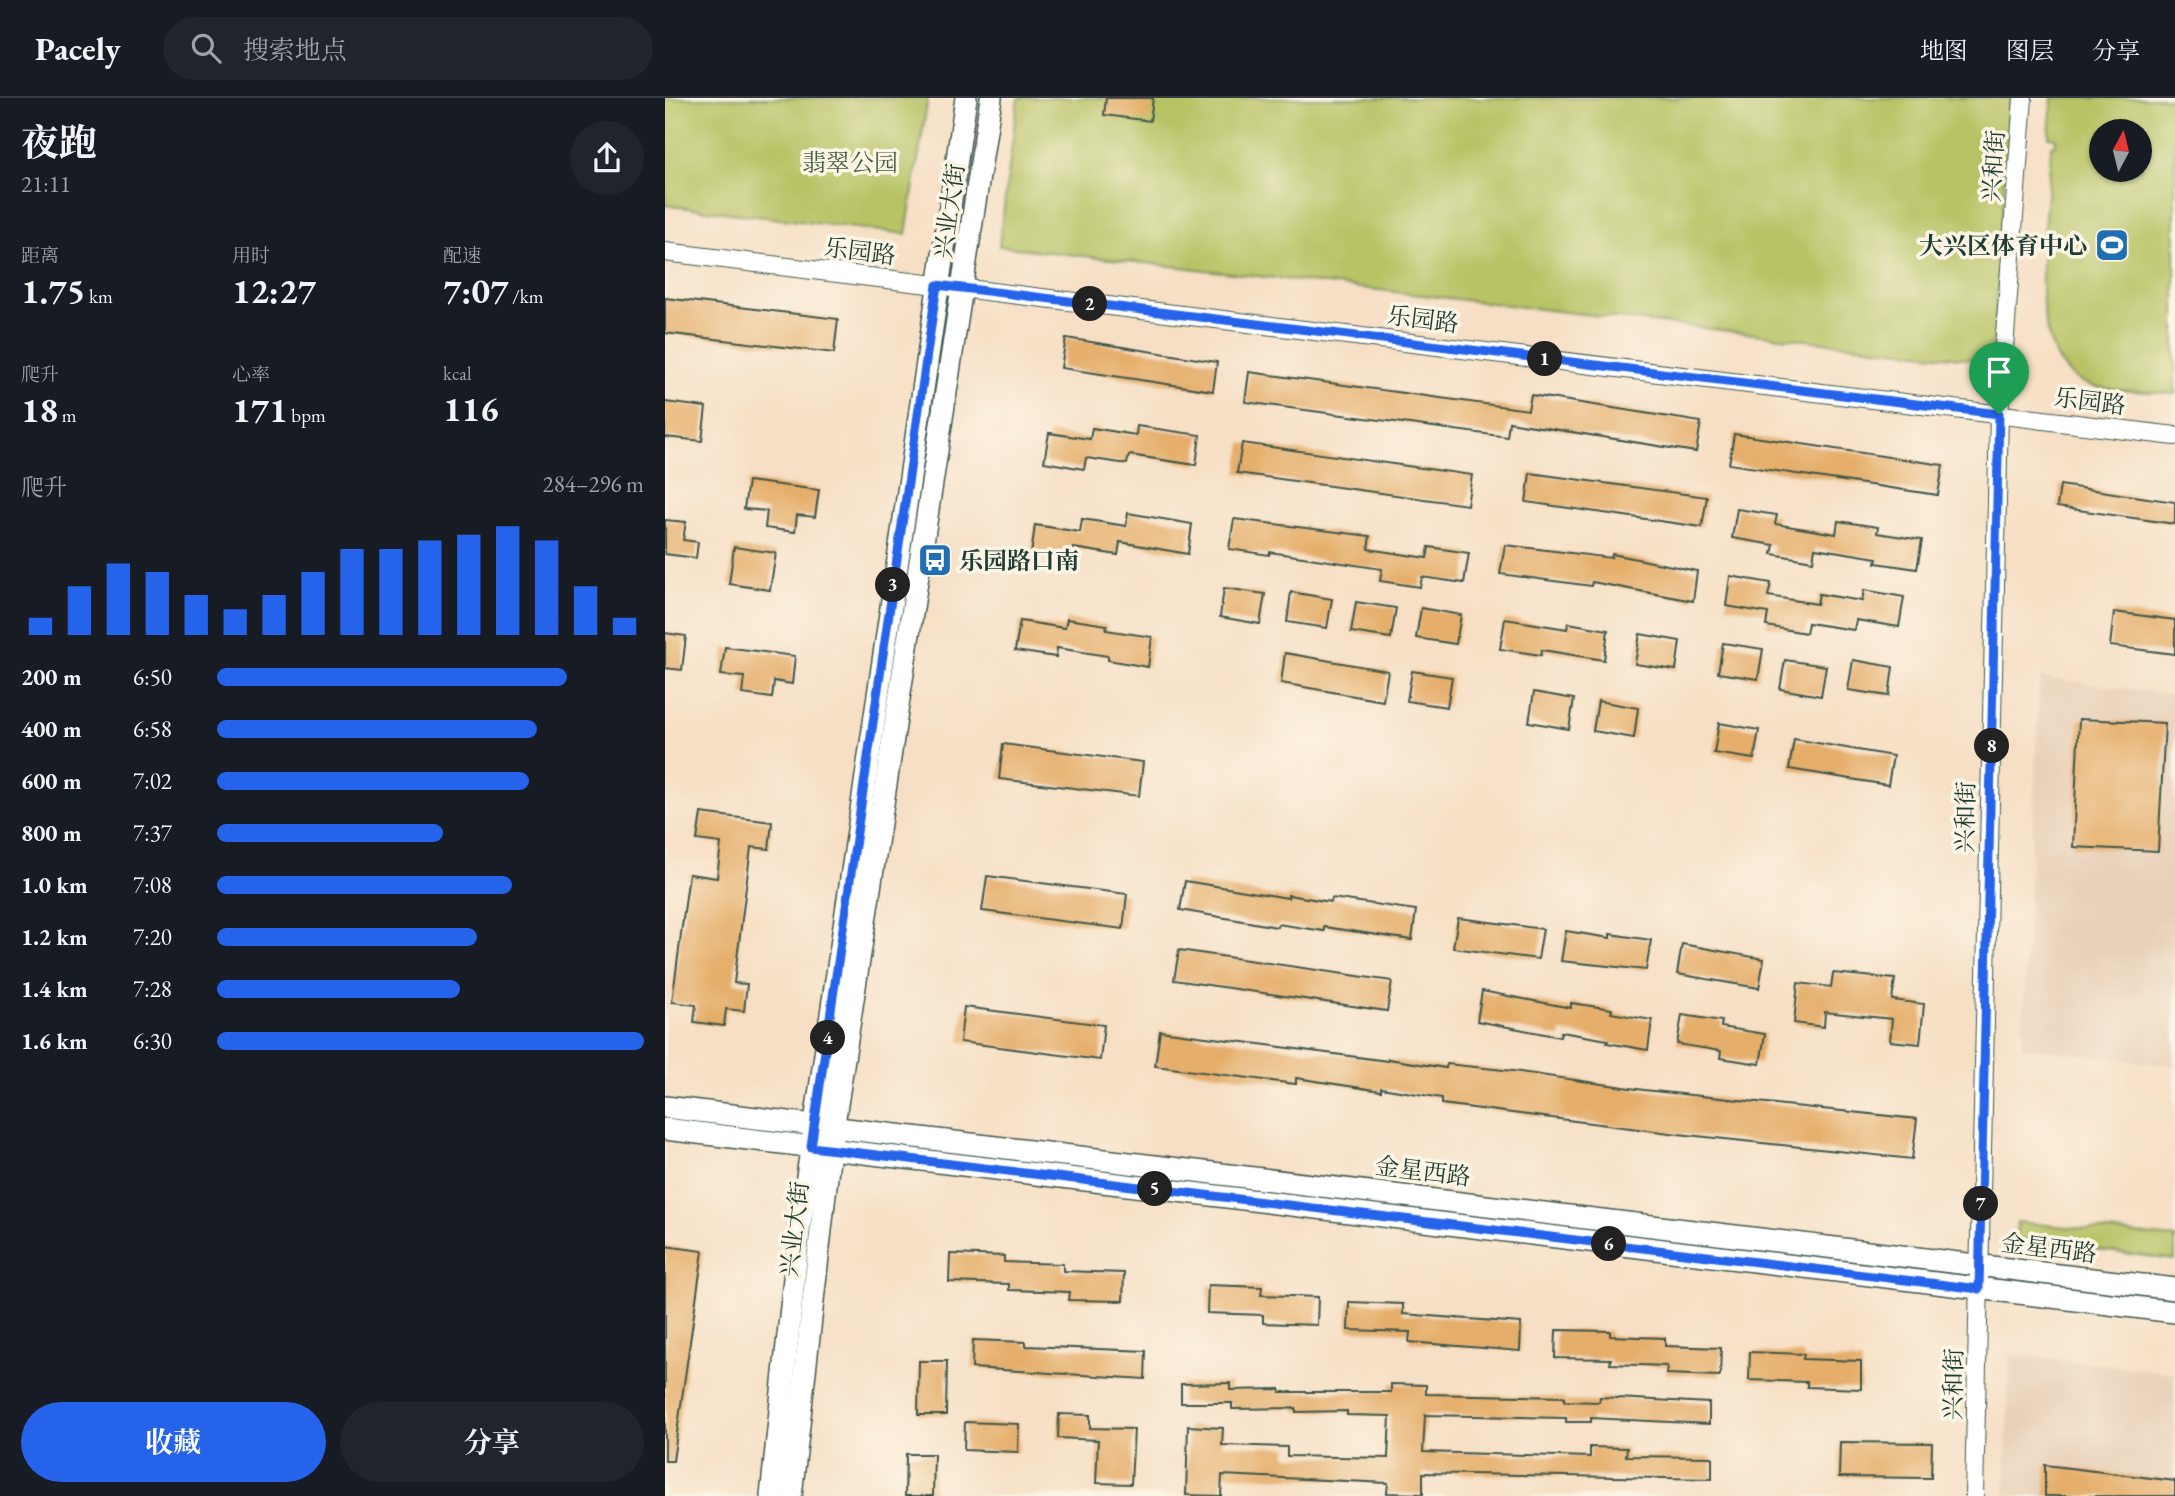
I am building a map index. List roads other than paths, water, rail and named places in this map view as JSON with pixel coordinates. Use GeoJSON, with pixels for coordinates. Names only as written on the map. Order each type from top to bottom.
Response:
{"type":"FeatureCollection","features":[{"type":"Feature","properties":{"kind":"main road","name":"兴业大街"},"geometry":{"type":"LineString","coordinates":[[824,1126],[937,285],[966,98]]}},
{"type":"Feature","properties":{"kind":"main road","name":"兴业大街"},"geometry":{"type":"LineString","coordinates":[[771,1496],[799,1231],[824,1126],[964,288],[991,98]]}},
{"type":"Feature","properties":{"kind":"main road","name":"金星西路"},"geometry":{"type":"LineString","coordinates":[[665,1107],[2175,1289]]}},
{"type":"Feature","properties":{"kind":"main road","name":"金星西路"},"geometry":{"type":"LineString","coordinates":[[665,1129],[2175,1312]]}},
{"type":"Feature","properties":{"kind":"main road","name":"兴业大街"},"geometry":{"type":"LineString","coordinates":[[791,1496],[820,1149]]}},
{"type":"Feature","properties":{"kind":"street","name":"兴和街"},"geometry":{"type":"LineString","coordinates":[[1974,1496],[1999,414],[2023,98]]}},
{"type":"Feature","properties":{"kind":"street","name":"乐园路"},"geometry":{"type":"LineString","coordinates":[[665,252],[2175,436]]}},
{"type":"Feature","properties":{"kind":"place","name":"大兴区体育中心"},"geometry":{"type":"Point","coordinates":[2112,245]}},
{"type":"Feature","properties":{"kind":"place","name":"乐园路口南"},"geometry":{"type":"Point","coordinates":[935,560]}},
{"type":"Feature","properties":{"kind":"park label","name":"翡翠公园"},"geometry":{"type":"Point","coordinates":[850,162]}}]}
